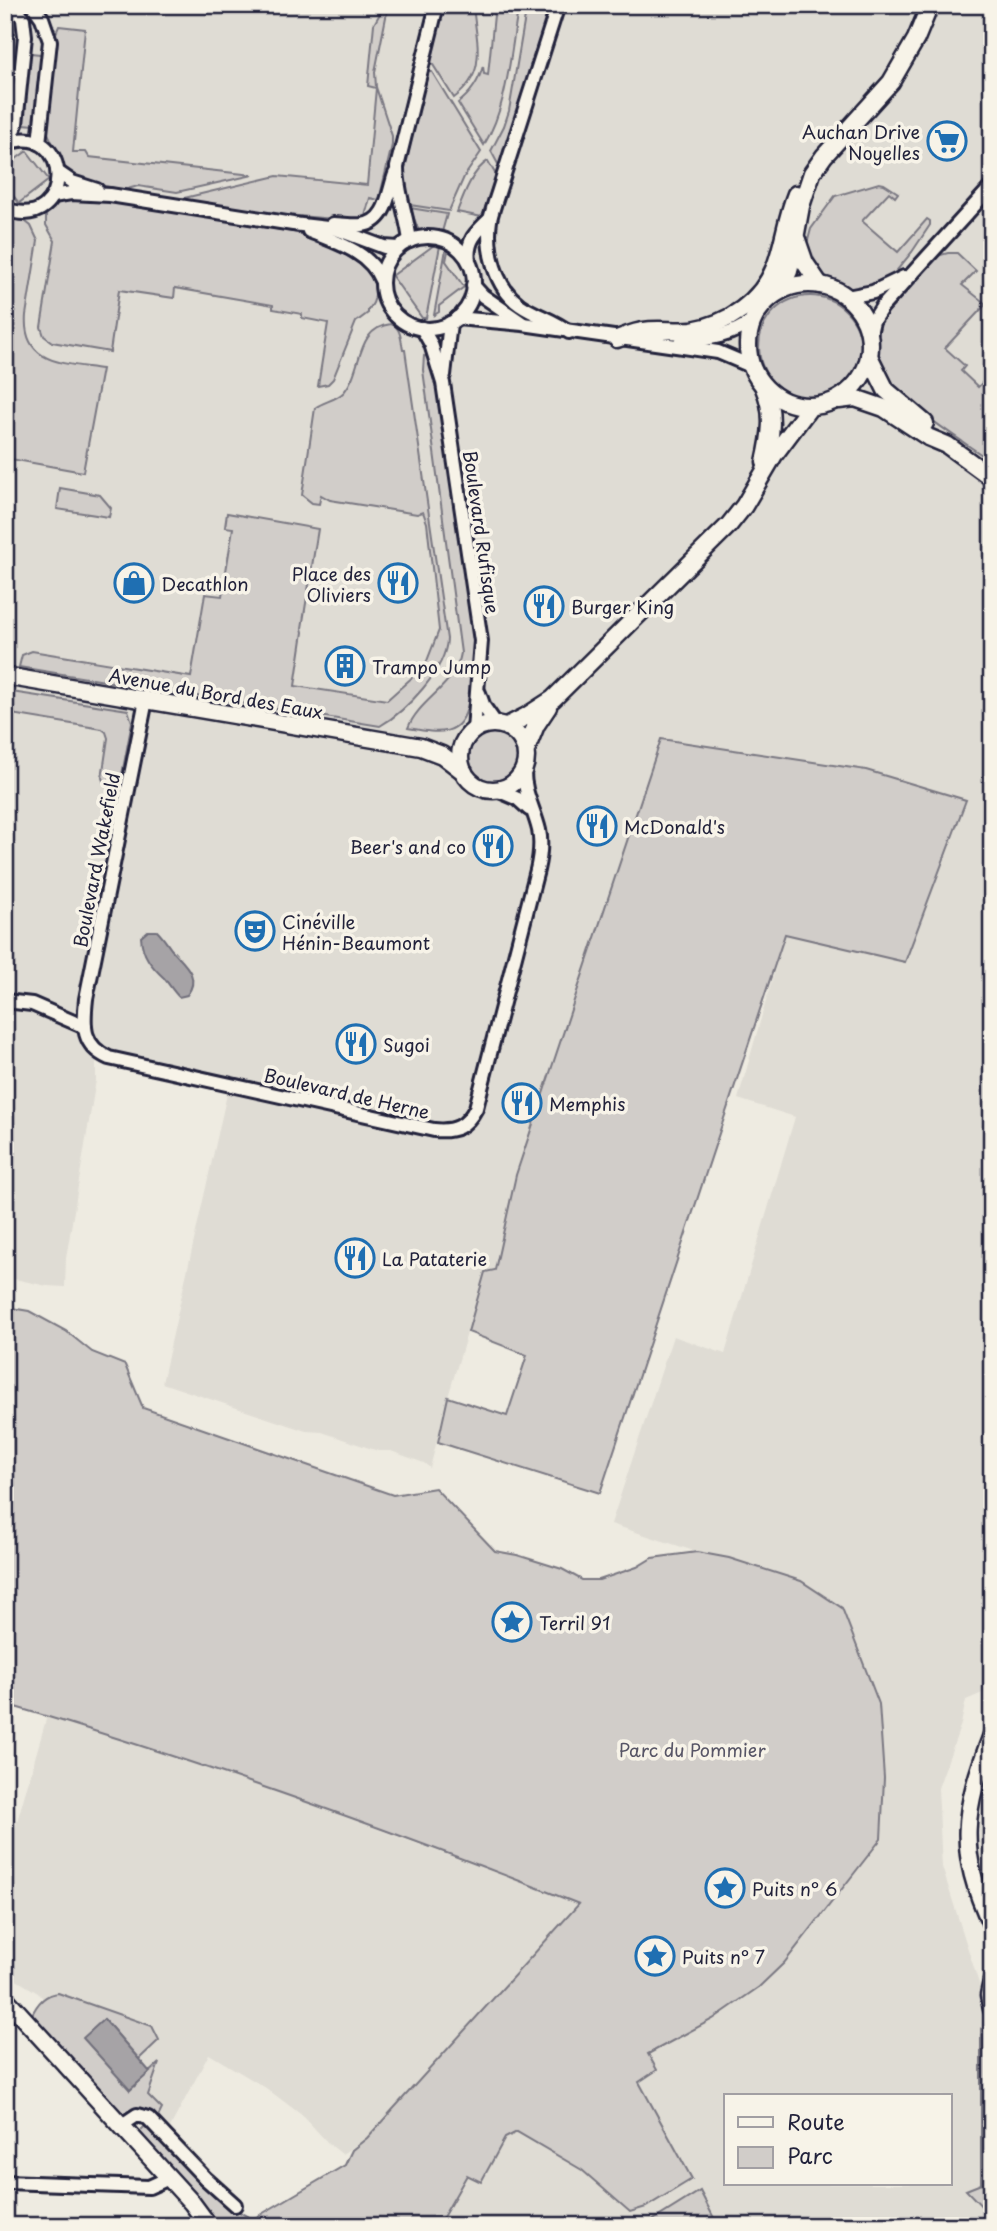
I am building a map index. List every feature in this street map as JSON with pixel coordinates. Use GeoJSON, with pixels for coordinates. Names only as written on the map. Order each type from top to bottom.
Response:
{"type":"FeatureCollection","features":[{"type":"Feature","properties":{"kind":"street"},"geometry":{"type":"LineString","coordinates":[[7,143],[16,124],[25,36],[23,19],[15,5]]}},
{"type":"Feature","properties":{"kind":"street"},"geometry":{"type":"LineString","coordinates":[[33,5],[42,18],[50,41],[39,143]]}},
{"type":"Feature","properties":{"kind":"street"},"geometry":{"type":"LineString","coordinates":[[292,224],[362,225],[378,218],[386,204],[397,167],[437,5]]}},
{"type":"Feature","properties":{"kind":"street"},"geometry":{"type":"LineString","coordinates":[[617,339],[644,331],[682,331],[713,325],[749,304],[774,269],[788,214],[797,192],[824,156],[891,82],[916,39],[929,8]]}},
{"type":"Feature","properties":{"kind":"street"},"geometry":{"type":"LineString","coordinates":[[555,9],[490,219],[492,261],[508,294],[519,304],[569,332]]}},
{"type":"Feature","properties":{"kind":"street"},"geometry":{"type":"LineString","coordinates":[[5,209],[21,213],[44,205],[53,196],[59,173],[56,161],[39,143],[19,139],[7,143]]}},
{"type":"Feature","properties":{"kind":"street"},"geometry":{"type":"LineString","coordinates":[[397,167],[397,185],[410,241]]}},
{"type":"Feature","properties":{"kind":"street"},"geometry":{"type":"LineString","coordinates":[[59,173],[72,182],[110,195]]}},
{"type":"Feature","properties":{"kind":"street"},"geometry":{"type":"LineString","coordinates":[[780,291],[789,271],[801,206],[812,173]]}},
{"type":"Feature","properties":{"kind":"street"},"geometry":{"type":"LineString","coordinates":[[837,400],[849,392],[865,370],[873,321],[924,259],[992,186]]}},
{"type":"Feature","properties":{"kind":"street"},"geometry":{"type":"LineString","coordinates":[[53,196],[71,193],[110,195],[336,229],[384,247],[398,248]]}},
{"type":"Feature","properties":{"kind":"street"},"geometry":{"type":"LineString","coordinates":[[470,265],[458,249],[445,240],[431,237],[410,241],[398,248],[386,263],[382,282],[383,295],[391,311],[407,324],[436,328],[453,321],[468,306],[473,285],[470,265],[468,252],[472,238],[490,219]]}},
{"type":"Feature","properties":{"kind":"street"},"geometry":{"type":"LineString","coordinates":[[292,224],[369,261],[376,267],[382,282]]}},
{"type":"Feature","properties":{"kind":"street"},"geometry":{"type":"LineString","coordinates":[[796,238],[805,263],[820,285]]}},
{"type":"Feature","properties":{"kind":"street"},"geometry":{"type":"LineString","coordinates":[[847,297],[873,292],[911,274]]}},
{"type":"Feature","properties":{"kind":"street"},"geometry":{"type":"LineString","coordinates":[[473,285],[483,296],[523,324]]}},
{"type":"Feature","properties":{"kind":"street"},"geometry":{"type":"LineString","coordinates":[[762,476],[772,416],[770,402],[751,366],[747,343],[753,320],[764,304],[780,291],[799,285],[820,285],[839,291],[847,297],[862,314],[870,334]]}},
{"type":"Feature","properties":{"kind":"street"},"geometry":{"type":"LineString","coordinates":[[657,344],[720,338],[753,320]]}},
{"type":"Feature","properties":{"kind":"street"},"geometry":{"type":"LineString","coordinates":[[453,321],[523,324],[718,352],[751,366]]}},
{"type":"Feature","properties":{"kind":"street","name":"Boulevard Rufisque"},"geometry":{"type":"LineString","coordinates":[[443,383],[453,321]]}},
{"type":"Feature","properties":{"kind":"street","name":"Boulevard Rufisque"},"geometry":{"type":"LineString","coordinates":[[422,328],[431,344],[443,383],[481,641],[470,734]]}},
{"type":"Feature","properties":{"kind":"street"},"geometry":{"type":"LineString","coordinates":[[869,356],[886,390],[934,430],[947,446]]}},
{"type":"Feature","properties":{"kind":"street"},"geometry":{"type":"LineString","coordinates":[[763,386],[776,397],[792,404],[810,407],[855,398],[867,401],[896,415],[928,438],[947,446],[992,478]]}},
{"type":"Feature","properties":{"kind":"street"},"geometry":{"type":"LineString","coordinates":[[532,812],[518,799],[478,786],[464,772],[460,755],[470,734],[486,724],[501,725],[525,717],[553,699],[729,525],[744,506],[774,455],[810,407]]}},
{"type":"Feature","properties":{"kind":"street","name":"Avenue du Bord des Eaux"},"geometry":{"type":"LineString","coordinates":[[5,676],[421,747],[442,755],[464,772]]}},
{"type":"Feature","properties":{"kind":"street"},"geometry":{"type":"LineString","coordinates":[[477,687],[484,707],[501,725],[517,733],[526,750]]}},
{"type":"Feature","properties":{"kind":"street"},"geometry":{"type":"LineString","coordinates":[[497,790],[513,783],[524,769],[526,750],[536,725],[553,699]]}},
{"type":"Feature","properties":{"kind":"street","name":"Boulevard Wakefield"},"geometry":{"type":"LineString","coordinates":[[85,1027],[84,1013],[89,984],[146,700]]}},
{"type":"Feature","properties":{"kind":"street","name":"Avenue du Bord des Eaux"},"geometry":{"type":"LineString","coordinates":[[421,747],[443,745],[470,734]]}},
{"type":"Feature","properties":{"kind":"street","name":"Boulevard de Herne"},"geometry":{"type":"LineString","coordinates":[[85,1027],[91,1046],[108,1058],[434,1130],[460,1128],[472,1117],[480,1097],[537,870],[540,841],[526,794],[524,769]]}},
{"type":"Feature","properties":{"kind":"street"},"geometry":{"type":"LineString","coordinates":[[5,1001],[32,1004],[85,1027]]}},
{"type":"Feature","properties":{"kind":"street"},"geometry":{"type":"LineString","coordinates":[[992,1735],[970,1797],[966,1834],[974,1884],[992,1926]]}},
{"type":"Feature","properties":{"kind":"street"},"geometry":{"type":"LineString","coordinates":[[992,1981],[989,1995],[992,2009]]}},
{"type":"Feature","properties":{"kind":"street"},"geometry":{"type":"LineString","coordinates":[[5,1998],[122,2125],[209,2226]]}},
{"type":"Feature","properties":{"kind":"street"},"geometry":{"type":"LineString","coordinates":[[122,2125],[137,2115],[148,2118],[205,2178],[235,2205]]}},
{"type":"Feature","properties":{"kind":"street"},"geometry":{"type":"LineString","coordinates":[[5,2182],[149,2187],[169,2178]]}},
{"type":"Feature","properties":{"kind":"shaded area"},"geometry":{"type":"Polygon","coordinates":[[[5,5],[983,5],[992,14],[992,1689],[966,1700],[961,1724],[938,1788],[942,1867],[981,1990],[981,2184],[966,2190],[990,2215],[991,2226],[718,2226],[700,2191],[644,2226],[421,2226],[455,2161],[517,2132],[582,2170],[630,2211],[692,2179],[639,2082],[648,2054],[784,1963],[880,1839],[729,1558],[697,1552],[611,1524],[673,1336],[725,1354],[795,1117],[738,1099],[785,934],[965,800],[544,1089],[516,1175],[495,1271],[485,1272],[430,1468],[424,1463],[391,1451],[378,1451],[322,1432],[306,1431],[162,1383],[229,1085],[96,1052],[96,1080],[66,1258],[65,1287],[5,1277],[5,5]]]}},
{"type":"Feature","properties":{"kind":"shaded area"},"geometry":{"type":"Polygon","coordinates":[[[148,931],[157,931],[189,970],[193,982],[187,995],[179,997],[148,960],[141,937],[148,931]]]}},
{"type":"Feature","properties":{"kind":"shaded area"},"geometry":{"type":"Polygon","coordinates":[[[47,1716],[234,1776],[580,1904],[367,2138],[342,2154],[303,2116],[266,2088],[209,2054],[168,2131],[38,1993],[5,1973],[5,1864],[47,1716]]]}},
{"type":"Feature","properties":{"kind":"shaded area"},"geometry":{"type":"Polygon","coordinates":[[[992,1771],[992,1894],[982,1867],[979,1831],[983,1798],[992,1771]]]}},
{"type":"Feature","properties":{"kind":"shaded area"},"geometry":{"type":"Polygon","coordinates":[[[104,2019],[150,2072],[130,2090],[83,2038],[104,2019]]]}},
{"type":"Feature","properties":{"kind":"green space"},"geometry":{"type":"Polygon","coordinates":[[[385,5],[388,7],[375,72],[376,87],[392,136],[392,145],[379,200],[370,198],[365,216],[361,217],[360,221],[273,214],[180,199],[277,176],[367,185],[376,88],[368,86],[374,24],[385,5]]]}},
{"type":"Feature","properties":{"kind":"green space"},"geometry":{"type":"Polygon","coordinates":[[[444,5],[473,5],[478,44],[472,78],[454,98],[430,60],[444,5]]]}},
{"type":"Feature","properties":{"kind":"green space"},"geometry":{"type":"Polygon","coordinates":[[[495,5],[516,5],[518,10],[503,97],[484,145],[458,103],[474,87],[483,66],[484,74],[488,75],[495,5]]]}},
{"type":"Feature","properties":{"kind":"green space"},"geometry":{"type":"Polygon","coordinates":[[[527,5],[549,5],[550,10],[499,166],[491,151],[509,111],[527,5]]]}},
{"type":"Feature","properties":{"kind":"green space"},"geometry":{"type":"Polygon","coordinates":[[[59,26],[85,29],[73,152],[86,152],[89,157],[253,175],[177,192],[138,186],[124,190],[75,177],[65,171],[47,131],[56,33],[59,26]]]}},
{"type":"Feature","properties":{"kind":"green space"},"geometry":{"type":"Polygon","coordinates":[[[31,53],[40,54],[43,58],[35,125],[23,124],[28,56],[31,53]]]}},
{"type":"Feature","properties":{"kind":"green space"},"geometry":{"type":"Polygon","coordinates":[[[428,72],[432,72],[481,152],[464,177],[449,211],[410,205],[402,178],[428,72]]]}},
{"type":"Feature","properties":{"kind":"green space"},"geometry":{"type":"Polygon","coordinates":[[[27,151],[49,180],[19,203],[5,186],[5,167],[27,151]]]}},
{"type":"Feature","properties":{"kind":"green space"},"geometry":{"type":"Polygon","coordinates":[[[488,161],[496,175],[482,217],[457,212],[473,176],[488,161]]]}},
{"type":"Feature","properties":{"kind":"green space"},"geometry":{"type":"Polygon","coordinates":[[[879,183],[898,193],[895,197],[889,192],[862,221],[898,252],[927,219],[930,225],[889,280],[860,290],[827,280],[819,274],[809,255],[807,244],[811,229],[835,196],[879,183]]]}},
{"type":"Feature","properties":{"kind":"green space"},"geometry":{"type":"Polygon","coordinates":[[[65,198],[110,201],[308,236],[347,253],[347,256],[371,272],[375,287],[374,301],[368,313],[356,322],[333,379],[328,384],[318,386],[328,323],[302,318],[302,314],[273,309],[273,305],[175,288],[174,298],[119,290],[110,352],[52,342],[44,336],[41,327],[55,241],[46,225],[46,215],[56,203],[65,198]]]}},
{"type":"Feature","properties":{"kind":"green space"},"geometry":{"type":"Polygon","coordinates":[[[410,208],[447,214],[442,232],[419,231],[410,208]]]}},
{"type":"Feature","properties":{"kind":"green space"},"geometry":{"type":"Polygon","coordinates":[[[5,217],[21,218],[31,226],[38,241],[26,315],[31,344],[49,358],[102,369],[83,472],[5,458],[5,217]]]}},
{"type":"Feature","properties":{"kind":"green space"},"geometry":{"type":"Polygon","coordinates":[[[434,245],[440,246],[426,318],[422,318],[392,276],[434,245]]]}},
{"type":"Feature","properties":{"kind":"green space"},"geometry":{"type":"Polygon","coordinates":[[[446,249],[446,261],[464,287],[439,306],[439,312],[434,315],[446,249]]]}},
{"type":"Feature","properties":{"kind":"green space"},"geometry":{"type":"Polygon","coordinates":[[[957,253],[976,271],[962,285],[986,304],[945,348],[965,366],[961,371],[978,387],[992,373],[992,462],[908,401],[887,378],[877,356],[876,340],[883,317],[937,256],[957,253]]]}},
{"type":"Feature","properties":{"kind":"green space"},"geometry":{"type":"Polygon","coordinates":[[[810,296],[829,300],[846,311],[857,328],[861,347],[857,366],[846,383],[829,394],[810,398],[791,394],[774,383],[763,366],[759,347],[763,328],[774,311],[791,300],[810,296]]]}},
{"type":"Feature","properties":{"kind":"green space"},"geometry":{"type":"Polygon","coordinates":[[[391,324],[399,331],[405,350],[447,639],[440,664],[412,700],[380,726],[19,667],[22,655],[32,651],[191,677],[205,594],[222,596],[233,528],[225,527],[227,513],[318,529],[295,686],[387,700],[425,666],[439,630],[427,523],[423,512],[417,514],[330,500],[321,495],[319,504],[312,503],[302,495],[315,408],[344,392],[350,383],[365,341],[379,327],[391,324]]]}},
{"type":"Feature","properties":{"kind":"green space"},"geometry":{"type":"Polygon","coordinates":[[[424,356],[431,357],[438,379],[475,638],[472,703],[468,703],[460,723],[454,728],[438,732],[408,728],[420,709],[452,675],[461,653],[423,370],[424,356]]]}},
{"type":"Feature","properties":{"kind":"green space"},"geometry":{"type":"Polygon","coordinates":[[[60,488],[100,495],[111,508],[109,517],[57,509],[60,488]]]}},
{"type":"Feature","properties":{"kind":"green space"},"geometry":{"type":"Polygon","coordinates":[[[5,691],[128,710],[132,722],[120,785],[111,788],[102,778],[108,738],[106,732],[102,729],[5,713],[5,691]]]}},
{"type":"Feature","properties":{"kind":"green space"},"geometry":{"type":"Polygon","coordinates":[[[493,731],[510,739],[518,756],[510,773],[493,781],[476,773],[468,756],[476,739],[493,731]]]}},
{"type":"Feature","properties":{"kind":"green space"},"geometry":{"type":"Polygon","coordinates":[[[661,739],[866,770],[966,800],[905,962],[785,934],[600,1493],[438,1442],[448,1397],[507,1416],[527,1355],[468,1332],[485,1272],[495,1270],[516,1175],[661,739]]]}},
{"type":"Feature","properties":{"kind":"green space","name":"Parc du Pommier"},"geometry":{"type":"Polygon","coordinates":[[[5,1307],[29,1311],[66,1331],[92,1352],[125,1365],[143,1408],[393,1495],[435,1488],[495,1551],[562,1569],[582,1580],[599,1580],[637,1567],[652,1558],[697,1552],[729,1558],[801,1581],[842,1608],[879,1704],[884,1778],[881,1839],[784,1963],[759,1987],[713,2019],[648,2054],[657,2070],[639,2082],[692,2179],[646,2207],[630,2212],[582,2170],[517,2132],[505,2138],[481,2182],[467,2175],[438,2226],[214,2226],[136,2135],[148,2123],[212,2190],[253,2219],[345,2165],[352,2150],[367,2138],[579,1904],[295,1798],[151,1749],[5,1704],[5,1307]]]}},
{"type":"Feature","properties":{"kind":"green space"},"geometry":{"type":"Polygon","coordinates":[[[58,1993],[152,2026],[159,2040],[139,2059],[104,2019],[130,2090],[159,2063],[148,2095],[162,2109],[157,2119],[143,2109],[129,2111],[121,2117],[31,2017],[42,2001],[49,1995],[58,1993]]]}},
{"type":"Feature","properties":{"kind":"green space"},"geometry":{"type":"Polygon","coordinates":[[[981,2029],[992,2035],[992,2226],[990,2215],[966,2190],[981,2184],[981,2029]]]}},
{"type":"Feature","properties":{"kind":"green space"},"geometry":{"type":"Polygon","coordinates":[[[700,2191],[718,2226],[644,2226],[700,2191]]]}},
{"type":"Feature","properties":{"kind":"place","name":"Auchan Drive Noyelles"},"geometry":{"type":"Point","coordinates":[947,141]}},
{"type":"Feature","properties":{"kind":"place","name":"Decathlon"},"geometry":{"type":"Point","coordinates":[134,583]}},
{"type":"Feature","properties":{"kind":"place","name":"Place des Oliviers"},"geometry":{"type":"Point","coordinates":[398,583]}},
{"type":"Feature","properties":{"kind":"place","name":"Burger King"},"geometry":{"type":"Point","coordinates":[544,606]}},
{"type":"Feature","properties":{"kind":"place","name":"Trampo Jump"},"geometry":{"type":"Point","coordinates":[345,666]}},
{"type":"Feature","properties":{"kind":"place","name":"McDonald's"},"geometry":{"type":"Point","coordinates":[597,826]}},
{"type":"Feature","properties":{"kind":"place","name":"Beer's and co"},"geometry":{"type":"Point","coordinates":[493,846]}},
{"type":"Feature","properties":{"kind":"place","name":"Cinéville Hénin-Beaumont"},"geometry":{"type":"Point","coordinates":[255,931]}},
{"type":"Feature","properties":{"kind":"place","name":"Sugoi"},"geometry":{"type":"Point","coordinates":[356,1044]}},
{"type":"Feature","properties":{"kind":"place","name":"Memphis"},"geometry":{"type":"Point","coordinates":[522,1103]}},
{"type":"Feature","properties":{"kind":"place","name":"La Pataterie"},"geometry":{"type":"Point","coordinates":[355,1258]}},
{"type":"Feature","properties":{"kind":"place","name":"Terril 91"},"geometry":{"type":"Point","coordinates":[512,1622]}},
{"type":"Feature","properties":{"kind":"place","name":"Puits n° 6"},"geometry":{"type":"Point","coordinates":[725,1888]}},
{"type":"Feature","properties":{"kind":"place","name":"Puits n° 7"},"geometry":{"type":"Point","coordinates":[655,1956]}}]}
